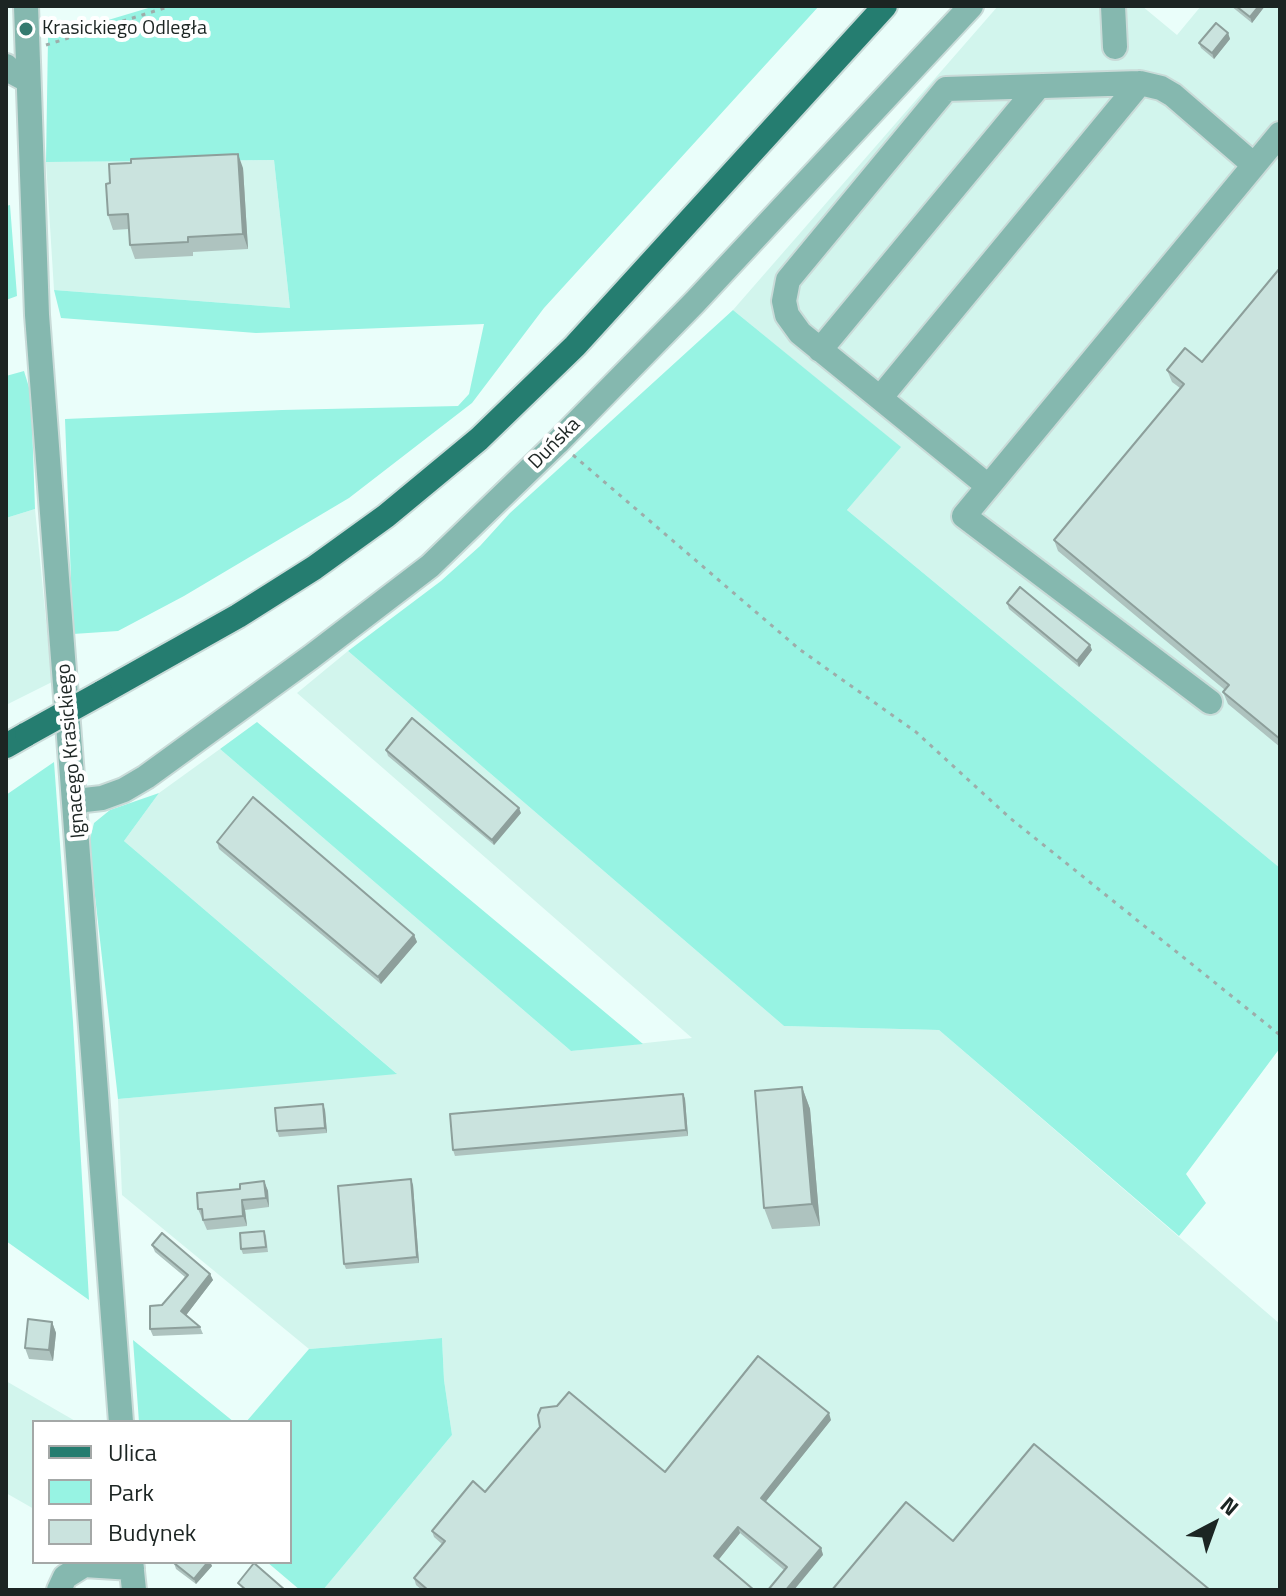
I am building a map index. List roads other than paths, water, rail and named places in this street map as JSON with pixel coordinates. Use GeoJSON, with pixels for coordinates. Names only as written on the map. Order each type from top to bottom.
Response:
{"type":"FeatureCollection","features":[{"type":"Feature","properties":{"kind":"main road"},"geometry":{"type":"LineString","coordinates":[[17,740],[238,616],[314,568],[386,516],[479,439],[575,346],[885,6]]}},
{"type":"Feature","properties":{"kind":"street","name":"Ignacego Krasickiego"},"geometry":{"type":"LineString","coordinates":[[26,6],[37,315],[121,1420]]}},
{"type":"Feature","properties":{"kind":"street","name":"Duńska"},"geometry":{"type":"LineString","coordinates":[[76,801],[102,798],[146,777],[430,566],[557,443],[695,302],[971,6]]}},
{"type":"Feature","properties":{"kind":"street"},"geometry":{"type":"LineString","coordinates":[[1113,6],[1115,47]]}},
{"type":"Feature","properties":{"kind":"street"},"geometry":{"type":"LineString","coordinates":[[6,66],[27,80]]}},
{"type":"Feature","properties":{"kind":"street"},"geometry":{"type":"LineString","coordinates":[[880,398],[1140,83]]}},
{"type":"Feature","properties":{"kind":"street"},"geometry":{"type":"LineString","coordinates":[[988,486],[800,333],[787,315],[784,290],[797,268],[946,89],[1140,83],[1161,88],[1254,165]]}},
{"type":"Feature","properties":{"kind":"street"},"geometry":{"type":"LineString","coordinates":[[820,350],[1038,87]]}},
{"type":"Feature","properties":{"kind":"street"},"geometry":{"type":"LineString","coordinates":[[1210,702],[964,516],[1280,134]]}},
{"type":"Feature","properties":{"kind":"street"},"geometry":{"type":"LineString","coordinates":[[59,1590],[65,1577],[84,1565],[132,1573]]}},
{"type":"Feature","properties":{"kind":"place","name":"Krasickiego Odległa"},"geometry":{"type":"Point","coordinates":[26,29]}}]}
